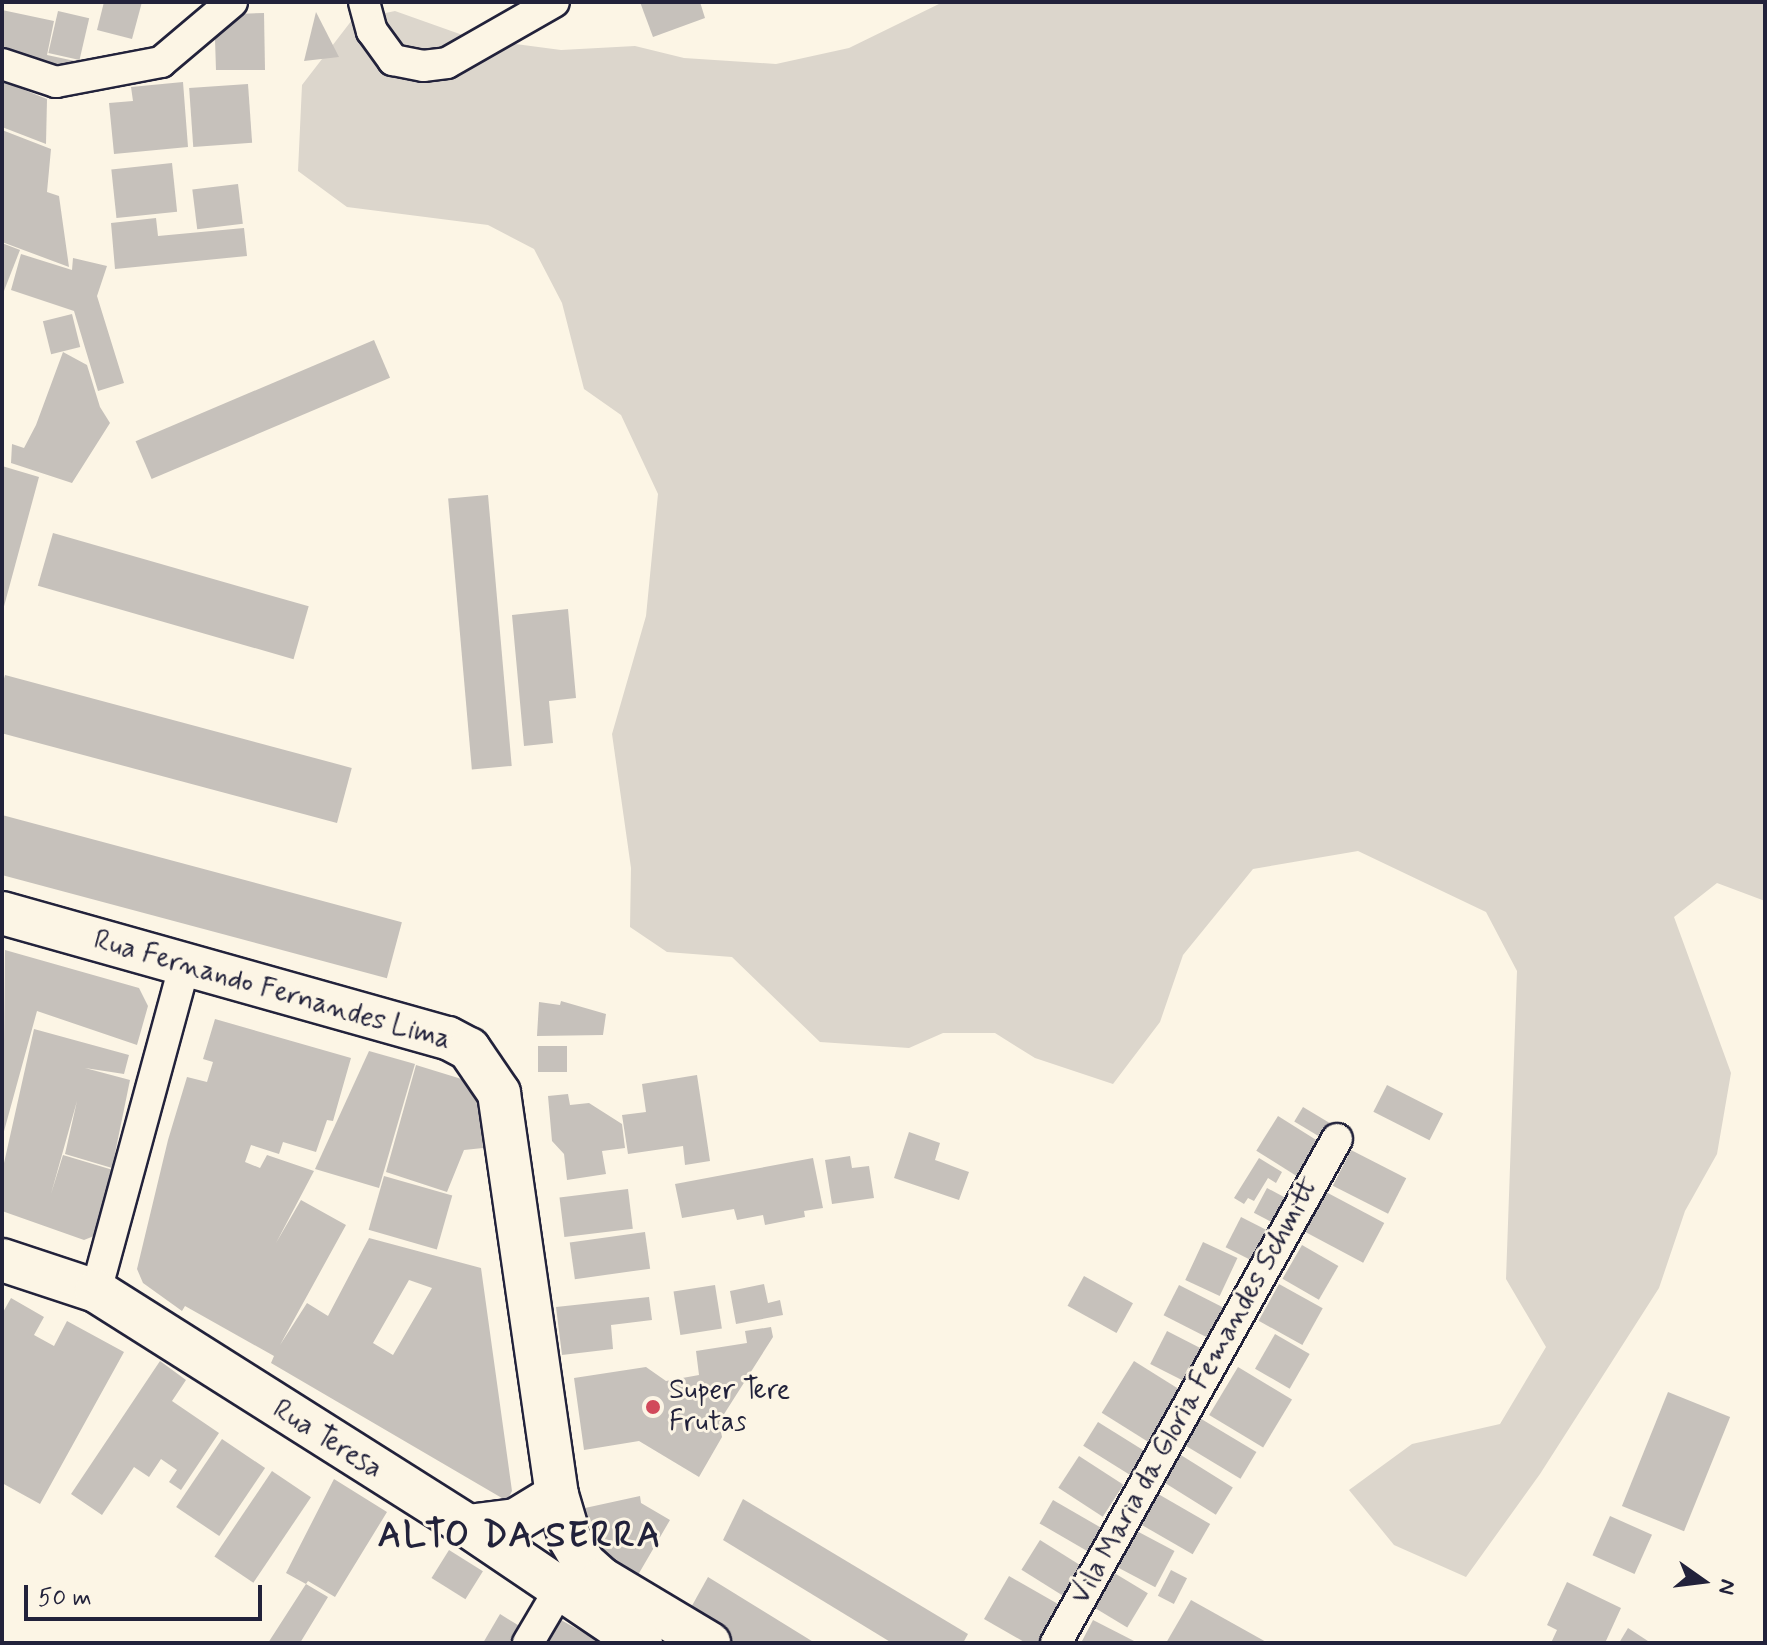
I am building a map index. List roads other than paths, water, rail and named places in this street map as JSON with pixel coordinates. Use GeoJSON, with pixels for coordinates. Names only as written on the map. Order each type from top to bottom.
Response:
{"type":"FeatureCollection","features":[{"type":"Feature","properties":{"kind":"main road","name":"Rua Fernando Fernandes Lima"},"geometry":{"type":"LineString","coordinates":[[2,913],[184,967],[448,1038],[484,1065],[499,1093],[557,1495]]}},
{"type":"Feature","properties":{"kind":"main road","name":"Rua Teresa"},"geometry":{"type":"LineString","coordinates":[[2,1260],[96,1291],[468,1526],[621,1638]]}},
{"type":"Feature","properties":{"kind":"main road"},"geometry":{"type":"LineString","coordinates":[[468,1526],[516,1520],[557,1495],[584,1563],[709,1643]]}},
{"type":"Feature","properties":{"kind":"street"},"geometry":{"type":"LineString","coordinates":[[2,64],[56,82],[161,62],[232,2]]}},
{"type":"Feature","properties":{"kind":"street"},"geometry":{"type":"LineString","coordinates":[[364,2],[372,31],[393,60],[423,66],[447,63],[554,2]]}},
{"type":"Feature","properties":{"kind":"street"},"geometry":{"type":"LineString","coordinates":[[96,1291],[184,967]]}},
{"type":"Feature","properties":{"kind":"street","name":"Vila Maria da Gloria Femandes Schmitt"},"geometry":{"type":"LineString","coordinates":[[1056,1643],[1337,1139]]}},
{"type":"Feature","properties":{"kind":"street"},"geometry":{"type":"LineString","coordinates":[[528,1643],[558,1592]]}},
{"type":"Feature","properties":{"kind":"place","name":"Super Tere Frutas"},"geometry":{"type":"Point","coordinates":[653,1407]}},
{"type":"Feature","properties":{"kind":"district","name":"ALTO DA SERRA"},"geometry":{"type":"Point","coordinates":[520,1537]}}]}
